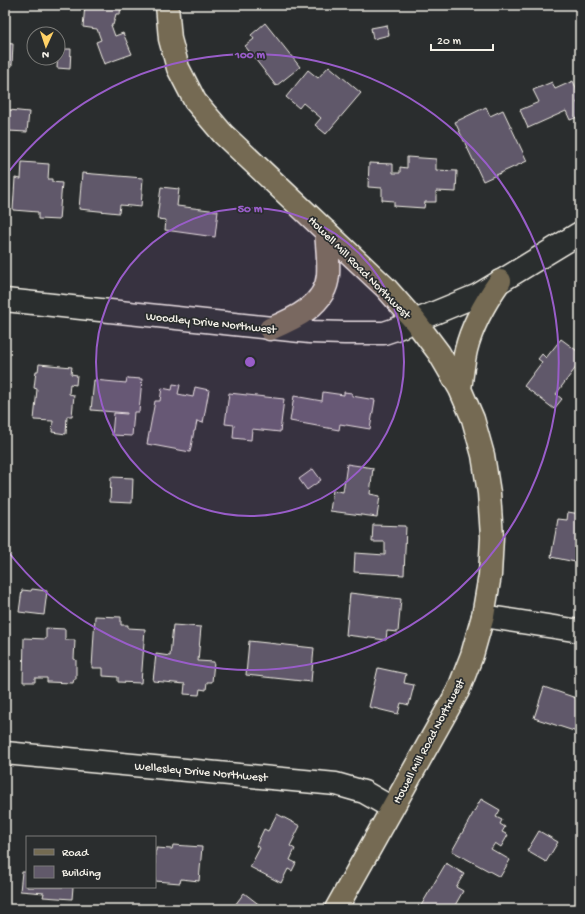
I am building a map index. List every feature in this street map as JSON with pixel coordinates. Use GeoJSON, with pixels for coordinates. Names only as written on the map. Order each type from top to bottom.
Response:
{"type":"FeatureCollection","features":[{"type":"Feature","properties":{"kind":"main road","name":"Howell Mill Road Northwest"},"geometry":{"type":"LineString","coordinates":[[167,5],[170,39],[178,68],[195,101],[223,134],[386,288],[415,321],[439,354],[460,390],[475,426],[483,455],[489,493],[492,537],[490,575],[483,616],[472,655],[458,690],[336,909]]}},
{"type":"Feature","properties":{"kind":"main road"},"geometry":{"type":"LineString","coordinates":[[270,329],[301,314],[312,306],[321,295],[326,286],[328,276],[326,231]]}},
{"type":"Feature","properties":{"kind":"main road"},"geometry":{"type":"LineString","coordinates":[[460,390],[466,350],[470,336],[484,306],[500,281]]}},
{"type":"Feature","properties":{"kind":"street","name":"Woodley Drive Northwest"},"geometry":{"type":"LineString","coordinates":[[5,300],[270,329],[344,334],[384,333],[478,295],[580,232]]}},
{"type":"Feature","properties":{"kind":"street"},"geometry":{"type":"LineString","coordinates":[[483,616],[580,631]]}},
{"type":"Feature","properties":{"kind":"street","name":"Wellesley Drive Northwest"},"geometry":{"type":"LineString","coordinates":[[5,752],[336,784],[364,792],[392,808]]}},
{"type":"Feature","properties":{"kind":"building"},"geometry":{"type":"Polygon","coordinates":[[[23,5],[58,5],[57,8],[23,5]]]}},
{"type":"Feature","properties":{"kind":"building"},"geometry":{"type":"Polygon","coordinates":[[[85,5],[121,5],[120,14],[116,14],[113,25],[111,25],[115,36],[123,33],[132,54],[104,64],[96,42],[101,40],[97,29],[83,27],[85,5]]]}},
{"type":"Feature","properties":{"kind":"building"},"geometry":{"type":"Polygon","coordinates":[[[265,23],[300,67],[276,86],[245,46],[254,39],[251,35],[265,23]]]}},
{"type":"Feature","properties":{"kind":"building"},"geometry":{"type":"Polygon","coordinates":[[[387,25],[389,35],[373,39],[371,28],[387,25]]]}},
{"type":"Feature","properties":{"kind":"building"},"geometry":{"type":"Polygon","coordinates":[[[5,43],[13,44],[12,65],[5,65],[5,43]]]}},
{"type":"Feature","properties":{"kind":"building"},"geometry":{"type":"Polygon","coordinates":[[[66,49],[71,49],[70,69],[57,68],[57,66],[66,66],[66,49]]]}},
{"type":"Feature","properties":{"kind":"building"},"geometry":{"type":"Polygon","coordinates":[[[329,66],[361,93],[326,134],[315,125],[321,118],[303,103],[299,108],[286,97],[308,70],[318,78],[329,66]]]}},
{"type":"Feature","properties":{"kind":"building"},"geometry":{"type":"Polygon","coordinates":[[[573,81],[580,97],[580,101],[577,102],[580,108],[580,116],[570,120],[566,111],[528,128],[520,110],[539,102],[533,90],[552,82],[555,89],[573,81]]]}},
{"type":"Feature","properties":{"kind":"building"},"geometry":{"type":"Polygon","coordinates":[[[486,107],[490,116],[503,110],[527,161],[483,181],[455,122],[486,107]]]}},
{"type":"Feature","properties":{"kind":"building"},"geometry":{"type":"Polygon","coordinates":[[[9,110],[29,112],[27,132],[8,131],[9,110]]]}},
{"type":"Feature","properties":{"kind":"building"},"geometry":{"type":"Polygon","coordinates":[[[407,157],[436,159],[436,170],[457,171],[456,192],[436,191],[436,202],[425,202],[424,208],[394,206],[394,201],[382,200],[382,188],[368,187],[369,163],[393,164],[393,173],[400,173],[400,167],[407,168],[407,157]]]}},
{"type":"Feature","properties":{"kind":"building"},"geometry":{"type":"Polygon","coordinates":[[[22,162],[49,164],[48,179],[52,179],[52,182],[62,183],[59,220],[38,219],[38,212],[13,210],[15,178],[21,179],[22,162]]]}},
{"type":"Feature","properties":{"kind":"building"},"geometry":{"type":"Polygon","coordinates":[[[82,173],[143,178],[141,207],[120,205],[119,213],[79,209],[82,173]]]}},
{"type":"Feature","properties":{"kind":"building"},"geometry":{"type":"Polygon","coordinates":[[[161,187],[179,189],[177,206],[218,211],[215,237],[165,230],[166,220],[157,219],[161,187]]]}},
{"type":"Feature","properties":{"kind":"building"},"geometry":{"type":"Polygon","coordinates":[[[561,339],[580,353],[580,362],[556,394],[562,399],[554,409],[524,386],[542,362],[538,359],[542,354],[546,358],[561,339]]]}},
{"type":"Feature","properties":{"kind":"building"},"geometry":{"type":"Polygon","coordinates":[[[39,364],[72,367],[71,374],[77,375],[76,385],[70,384],[69,394],[74,395],[72,416],[67,416],[66,434],[52,432],[53,421],[34,420],[37,389],[34,388],[36,371],[38,371],[39,364]]]}},
{"type":"Feature","properties":{"kind":"building"},"geometry":{"type":"Polygon","coordinates":[[[127,378],[142,379],[139,412],[134,412],[132,436],[112,435],[114,413],[127,413],[91,410],[94,380],[126,383],[127,378]]]}},
{"type":"Feature","properties":{"kind":"building"},"geometry":{"type":"Polygon","coordinates":[[[173,384],[180,385],[178,394],[193,397],[195,387],[209,390],[203,423],[197,421],[190,452],[147,444],[155,401],[160,401],[162,388],[172,390],[173,384]]]}},
{"type":"Feature","properties":{"kind":"building"},"geometry":{"type":"Polygon","coordinates":[[[323,392],[344,395],[344,392],[352,393],[352,396],[375,400],[370,429],[340,424],[339,430],[290,421],[294,396],[322,401],[323,392]]]}},
{"type":"Feature","properties":{"kind":"building"},"geometry":{"type":"Polygon","coordinates":[[[229,393],[284,399],[280,432],[252,429],[251,440],[233,438],[234,425],[225,424],[229,393]]]}},
{"type":"Feature","properties":{"kind":"building"},"geometry":{"type":"Polygon","coordinates":[[[347,464],[373,468],[370,494],[380,496],[377,517],[330,511],[333,490],[343,492],[347,464]]]}},
{"type":"Feature","properties":{"kind":"building"},"geometry":{"type":"Polygon","coordinates":[[[313,469],[321,480],[307,490],[299,479],[313,469]]]}},
{"type":"Feature","properties":{"kind":"building"},"geometry":{"type":"Polygon","coordinates":[[[111,477],[133,478],[132,503],[110,502],[111,477]]]}},
{"type":"Feature","properties":{"kind":"building"},"geometry":{"type":"Polygon","coordinates":[[[568,512],[580,514],[580,563],[551,557],[558,519],[567,520],[568,512]]]}},
{"type":"Feature","properties":{"kind":"building"},"geometry":{"type":"Polygon","coordinates":[[[373,525],[406,526],[404,575],[354,572],[355,553],[385,555],[385,542],[372,542],[373,525]]]}},
{"type":"Feature","properties":{"kind":"building"},"geometry":{"type":"Polygon","coordinates":[[[32,589],[47,591],[44,615],[19,612],[22,590],[31,591],[32,589]]]}},
{"type":"Feature","properties":{"kind":"building"},"geometry":{"type":"Polygon","coordinates":[[[350,593],[401,599],[398,632],[387,631],[386,640],[346,635],[350,593]]]}},
{"type":"Feature","properties":{"kind":"building"},"geometry":{"type":"Polygon","coordinates":[[[95,616],[121,617],[121,625],[128,625],[128,628],[145,629],[141,683],[118,682],[118,677],[103,676],[103,668],[92,668],[95,616]]]}},
{"type":"Feature","properties":{"kind":"building"},"geometry":{"type":"Polygon","coordinates":[[[173,625],[201,627],[198,661],[214,662],[212,682],[207,682],[206,690],[200,689],[199,695],[184,694],[185,684],[153,681],[156,654],[170,656],[173,625]]]}},
{"type":"Feature","properties":{"kind":"building"},"geometry":{"type":"Polygon","coordinates":[[[46,628],[65,629],[65,640],[75,640],[74,659],[76,660],[76,679],[74,679],[73,683],[47,682],[47,678],[35,678],[35,682],[23,682],[24,638],[46,639],[46,628]]]}},
{"type":"Feature","properties":{"kind":"building"},"geometry":{"type":"Polygon","coordinates":[[[249,641],[314,648],[311,682],[246,675],[249,641]]]}},
{"type":"Feature","properties":{"kind":"building"},"geometry":{"type":"Polygon","coordinates":[[[378,668],[406,674],[404,683],[414,685],[409,705],[401,703],[398,714],[369,707],[378,668]]]}},
{"type":"Feature","properties":{"kind":"building"},"geometry":{"type":"Polygon","coordinates":[[[544,687],[579,699],[580,695],[580,733],[534,718],[544,687]]]}},
{"type":"Feature","properties":{"kind":"building"},"geometry":{"type":"Polygon","coordinates":[[[481,799],[500,810],[496,817],[502,820],[500,824],[505,827],[502,832],[508,835],[501,847],[495,843],[491,849],[510,860],[500,877],[452,851],[481,799]]]}},
{"type":"Feature","properties":{"kind":"building"},"geometry":{"type":"Polygon","coordinates":[[[277,814],[300,826],[290,846],[295,849],[290,860],[296,863],[292,871],[288,869],[281,883],[250,867],[260,848],[256,846],[264,829],[268,831],[277,814]]]}},
{"type":"Feature","properties":{"kind":"building"},"geometry":{"type":"Polygon","coordinates":[[[539,831],[558,842],[546,862],[527,851],[539,831]]]}},
{"type":"Feature","properties":{"kind":"building"},"geometry":{"type":"Polygon","coordinates":[[[173,845],[202,847],[199,881],[181,879],[180,883],[156,881],[156,848],[172,849],[173,845]]]}},
{"type":"Feature","properties":{"kind":"building"},"geometry":{"type":"Polygon","coordinates":[[[446,863],[464,874],[456,887],[463,891],[453,909],[419,909],[446,863]]]}},
{"type":"Feature","properties":{"kind":"building"},"geometry":{"type":"Polygon","coordinates":[[[22,872],[26,872],[26,888],[73,888],[72,899],[43,897],[44,893],[20,891],[22,872]]]}},
{"type":"Feature","properties":{"kind":"building"},"geometry":{"type":"Polygon","coordinates":[[[244,893],[261,906],[259,909],[232,909],[244,893]]]}}]}
